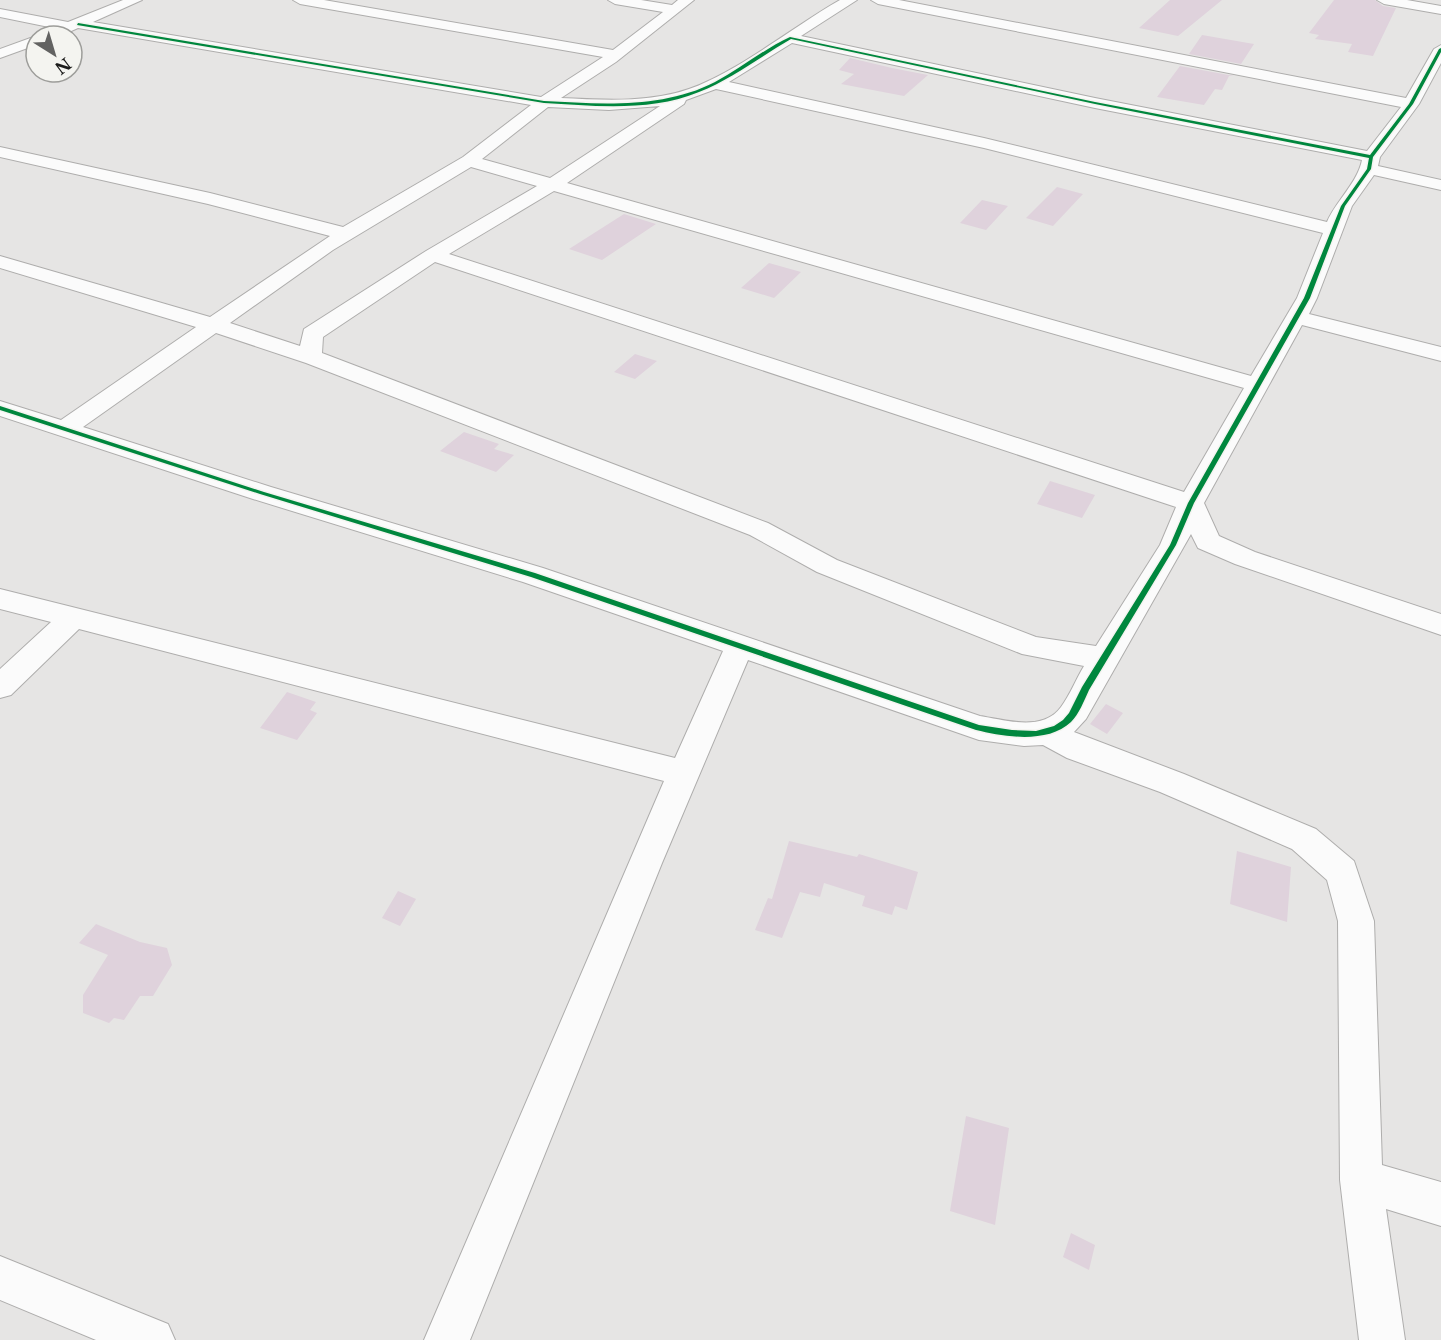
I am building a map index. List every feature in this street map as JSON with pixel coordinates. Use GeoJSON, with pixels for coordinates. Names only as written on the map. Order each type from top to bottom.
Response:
{"type":"FeatureCollection","features":[{"type":"Feature","properties":{"kind":"street"},"geometry":{"type":"LineString","coordinates":[[79,24],[135,0]]}},
{"type":"Feature","properties":{"kind":"street"},"geometry":{"type":"LineString","coordinates":[[300,0],[616,55]]}},
{"type":"Feature","properties":{"kind":"street"},"geometry":{"type":"LineString","coordinates":[[615,0],[679,5]]}},
{"type":"Feature","properties":{"kind":"street"},"geometry":{"type":"LineString","coordinates":[[84,28],[544,102],[616,106],[688,94],[715,84],[790,38],[802,27],[850,0]]}},
{"type":"Feature","properties":{"kind":"street"},"geometry":{"type":"LineString","coordinates":[[878,0],[1411,104]]}},
{"type":"Feature","properties":{"kind":"street"},"geometry":{"type":"LineString","coordinates":[[1384,0],[1441,10]]}},
{"type":"Feature","properties":{"kind":"street"},"geometry":{"type":"LineString","coordinates":[[64,429],[346,234],[469,161],[544,102],[616,55],[679,5]]}},
{"type":"Feature","properties":{"kind":"street"},"geometry":{"type":"LineString","coordinates":[[0,13],[63,24]]}},
{"type":"Feature","properties":{"kind":"street"},"geometry":{"type":"LineString","coordinates":[[790,38],[1370,163],[1441,185]]}},
{"type":"Feature","properties":{"kind":"street"},"geometry":{"type":"LineString","coordinates":[[0,54],[24,45]]}},
{"type":"Feature","properties":{"kind":"street"},"geometry":{"type":"LineString","coordinates":[[0,408],[262,494],[533,575],[979,728],[1018,734],[1046,732],[1066,723],[1173,545],[1191,503],[1307,298],[1343,206],[1435,67],[1441,49]]}},
{"type":"Feature","properties":{"kind":"street"},"geometry":{"type":"LineString","coordinates":[[715,84],[984,143],[1335,230]]}},
{"type":"Feature","properties":{"kind":"street"},"geometry":{"type":"LineString","coordinates":[[314,358],[310,352],[312,334],[433,255],[553,184],[688,94]]}},
{"type":"Feature","properties":{"kind":"street"},"geometry":{"type":"LineString","coordinates":[[0,152],[346,234]]}},
{"type":"Feature","properties":{"kind":"street"},"geometry":{"type":"LineString","coordinates":[[469,161],[1258,385]]}},
{"type":"Feature","properties":{"kind":"street"},"geometry":{"type":"LineString","coordinates":[[433,255],[1191,503],[1208,542],[1245,558],[1441,625]]}},
{"type":"Feature","properties":{"kind":"street"},"geometry":{"type":"LineString","coordinates":[[0,262],[214,325],[314,358],[759,529],[827,566],[1032,647],[1104,658]]}},
{"type":"Feature","properties":{"kind":"street"},"geometry":{"type":"LineString","coordinates":[[1295,317],[1441,354]]}},
{"type":"Feature","properties":{"kind":"street"},"geometry":{"type":"LineString","coordinates":[[0,599],[684,773]]}},
{"type":"Feature","properties":{"kind":"street"},"geometry":{"type":"LineString","coordinates":[[0,687],[72,619]]}},
{"type":"Feature","properties":{"kind":"street"},"geometry":{"type":"LineString","coordinates":[[447,1340],[684,773],[740,645]]}},
{"type":"Feature","properties":{"kind":"street"},"geometry":{"type":"LineString","coordinates":[[1046,732],[1078,749],[1172,783],[1304,839],[1342,872],[1356,921],[1361,1180],[1382,1340]]}},
{"type":"Feature","properties":{"kind":"street"},"geometry":{"type":"LineString","coordinates":[[1361,1180],[1441,1204]]}},
{"type":"Feature","properties":{"kind":"street"},"geometry":{"type":"LineString","coordinates":[[0,1278],[152,1340]]}},
{"type":"Feature","properties":{"kind":"building"},"geometry":{"type":"Polygon","coordinates":[[[1170,0],[1222,0],[1178,36],[1139,28],[1170,0]]]}},
{"type":"Feature","properties":{"kind":"building"},"geometry":{"type":"Polygon","coordinates":[[[1334,0],[1375,0],[1383,6],[1396,8],[1373,56],[1348,52],[1352,44],[1315,39],[1319,35],[1309,33],[1334,0]]]}},
{"type":"Feature","properties":{"kind":"building"},"geometry":{"type":"Polygon","coordinates":[[[1202,35],[1254,44],[1241,64],[1189,54],[1202,35]]]}},
{"type":"Feature","properties":{"kind":"building"},"geometry":{"type":"Polygon","coordinates":[[[850,58],[928,75],[904,96],[841,84],[854,74],[839,70],[850,58]]]}},
{"type":"Feature","properties":{"kind":"building"},"geometry":{"type":"Polygon","coordinates":[[[1180,66],[1234,76],[1229,76],[1222,90],[1215,89],[1204,105],[1157,97],[1180,66]]]}},
{"type":"Feature","properties":{"kind":"building"},"geometry":{"type":"Polygon","coordinates":[[[1057,187],[1083,194],[1053,226],[1026,218],[1057,187]]]}},
{"type":"Feature","properties":{"kind":"building"},"geometry":{"type":"Polygon","coordinates":[[[982,200],[1008,206],[986,230],[960,223],[982,200]]]}},
{"type":"Feature","properties":{"kind":"building"},"geometry":{"type":"Polygon","coordinates":[[[624,214],[656,224],[602,260],[569,249],[624,214]]]}},
{"type":"Feature","properties":{"kind":"building"},"geometry":{"type":"Polygon","coordinates":[[[769,263],[801,272],[774,298],[741,288],[769,263]]]}},
{"type":"Feature","properties":{"kind":"building"},"geometry":{"type":"Polygon","coordinates":[[[635,354],[657,361],[635,379],[614,372],[635,354]]]}},
{"type":"Feature","properties":{"kind":"building"},"geometry":{"type":"Polygon","coordinates":[[[464,432],[499,444],[494,449],[514,455],[496,472],[440,451],[464,432]]]}},
{"type":"Feature","properties":{"kind":"building"},"geometry":{"type":"Polygon","coordinates":[[[1050,481],[1095,495],[1082,518],[1037,504],[1050,481]]]}},
{"type":"Feature","properties":{"kind":"building"},"geometry":{"type":"Polygon","coordinates":[[[287,692],[316,702],[310,710],[317,713],[297,740],[260,728],[287,692]]]}},
{"type":"Feature","properties":{"kind":"building"},"geometry":{"type":"Polygon","coordinates":[[[1106,704],[1123,713],[1107,734],[1090,724],[1106,704]]]}},
{"type":"Feature","properties":{"kind":"building"},"geometry":{"type":"Polygon","coordinates":[[[789,841],[857,857],[859,854],[918,872],[907,910],[895,906],[892,915],[862,906],[865,896],[824,883],[820,897],[800,892],[782,938],[755,930],[768,898],[772,899],[789,841]]]}},
{"type":"Feature","properties":{"kind":"building"},"geometry":{"type":"Polygon","coordinates":[[[1237,851],[1291,867],[1287,922],[1230,904],[1237,851]]]}},
{"type":"Feature","properties":{"kind":"building"},"geometry":{"type":"Polygon","coordinates":[[[398,891],[416,899],[400,926],[382,918],[398,891]]]}},
{"type":"Feature","properties":{"kind":"building"},"geometry":{"type":"Polygon","coordinates":[[[96,924],[140,942],[167,948],[172,965],[153,996],[140,996],[124,1020],[114,1018],[109,1023],[83,1013],[83,995],[108,955],[79,943],[96,924]]]}},
{"type":"Feature","properties":{"kind":"building"},"geometry":{"type":"Polygon","coordinates":[[[966,1116],[1009,1128],[995,1225],[950,1211],[966,1116]]]}},
{"type":"Feature","properties":{"kind":"building"},"geometry":{"type":"Polygon","coordinates":[[[1071,1233],[1095,1245],[1089,1270],[1063,1257],[1071,1233]]]}},
{"type":"Feature","properties":{"kind":"cycle path"},"geometry":{"type":"LineString","coordinates":[[84,25],[544,102],[609,105],[654,102],[697,92],[725,78],[790,38],[1095,103],[1371,157]]}},
{"type":"Feature","properties":{"kind":"cycle path"},"geometry":{"type":"LineString","coordinates":[[0,408],[262,493],[533,575],[979,728],[1024,734],[1047,732],[1066,722],[1072,715],[1085,689],[1173,545],[1191,503],[1307,298],[1343,206],[1369,169],[1371,157],[1411,104],[1441,49]]}}]}
